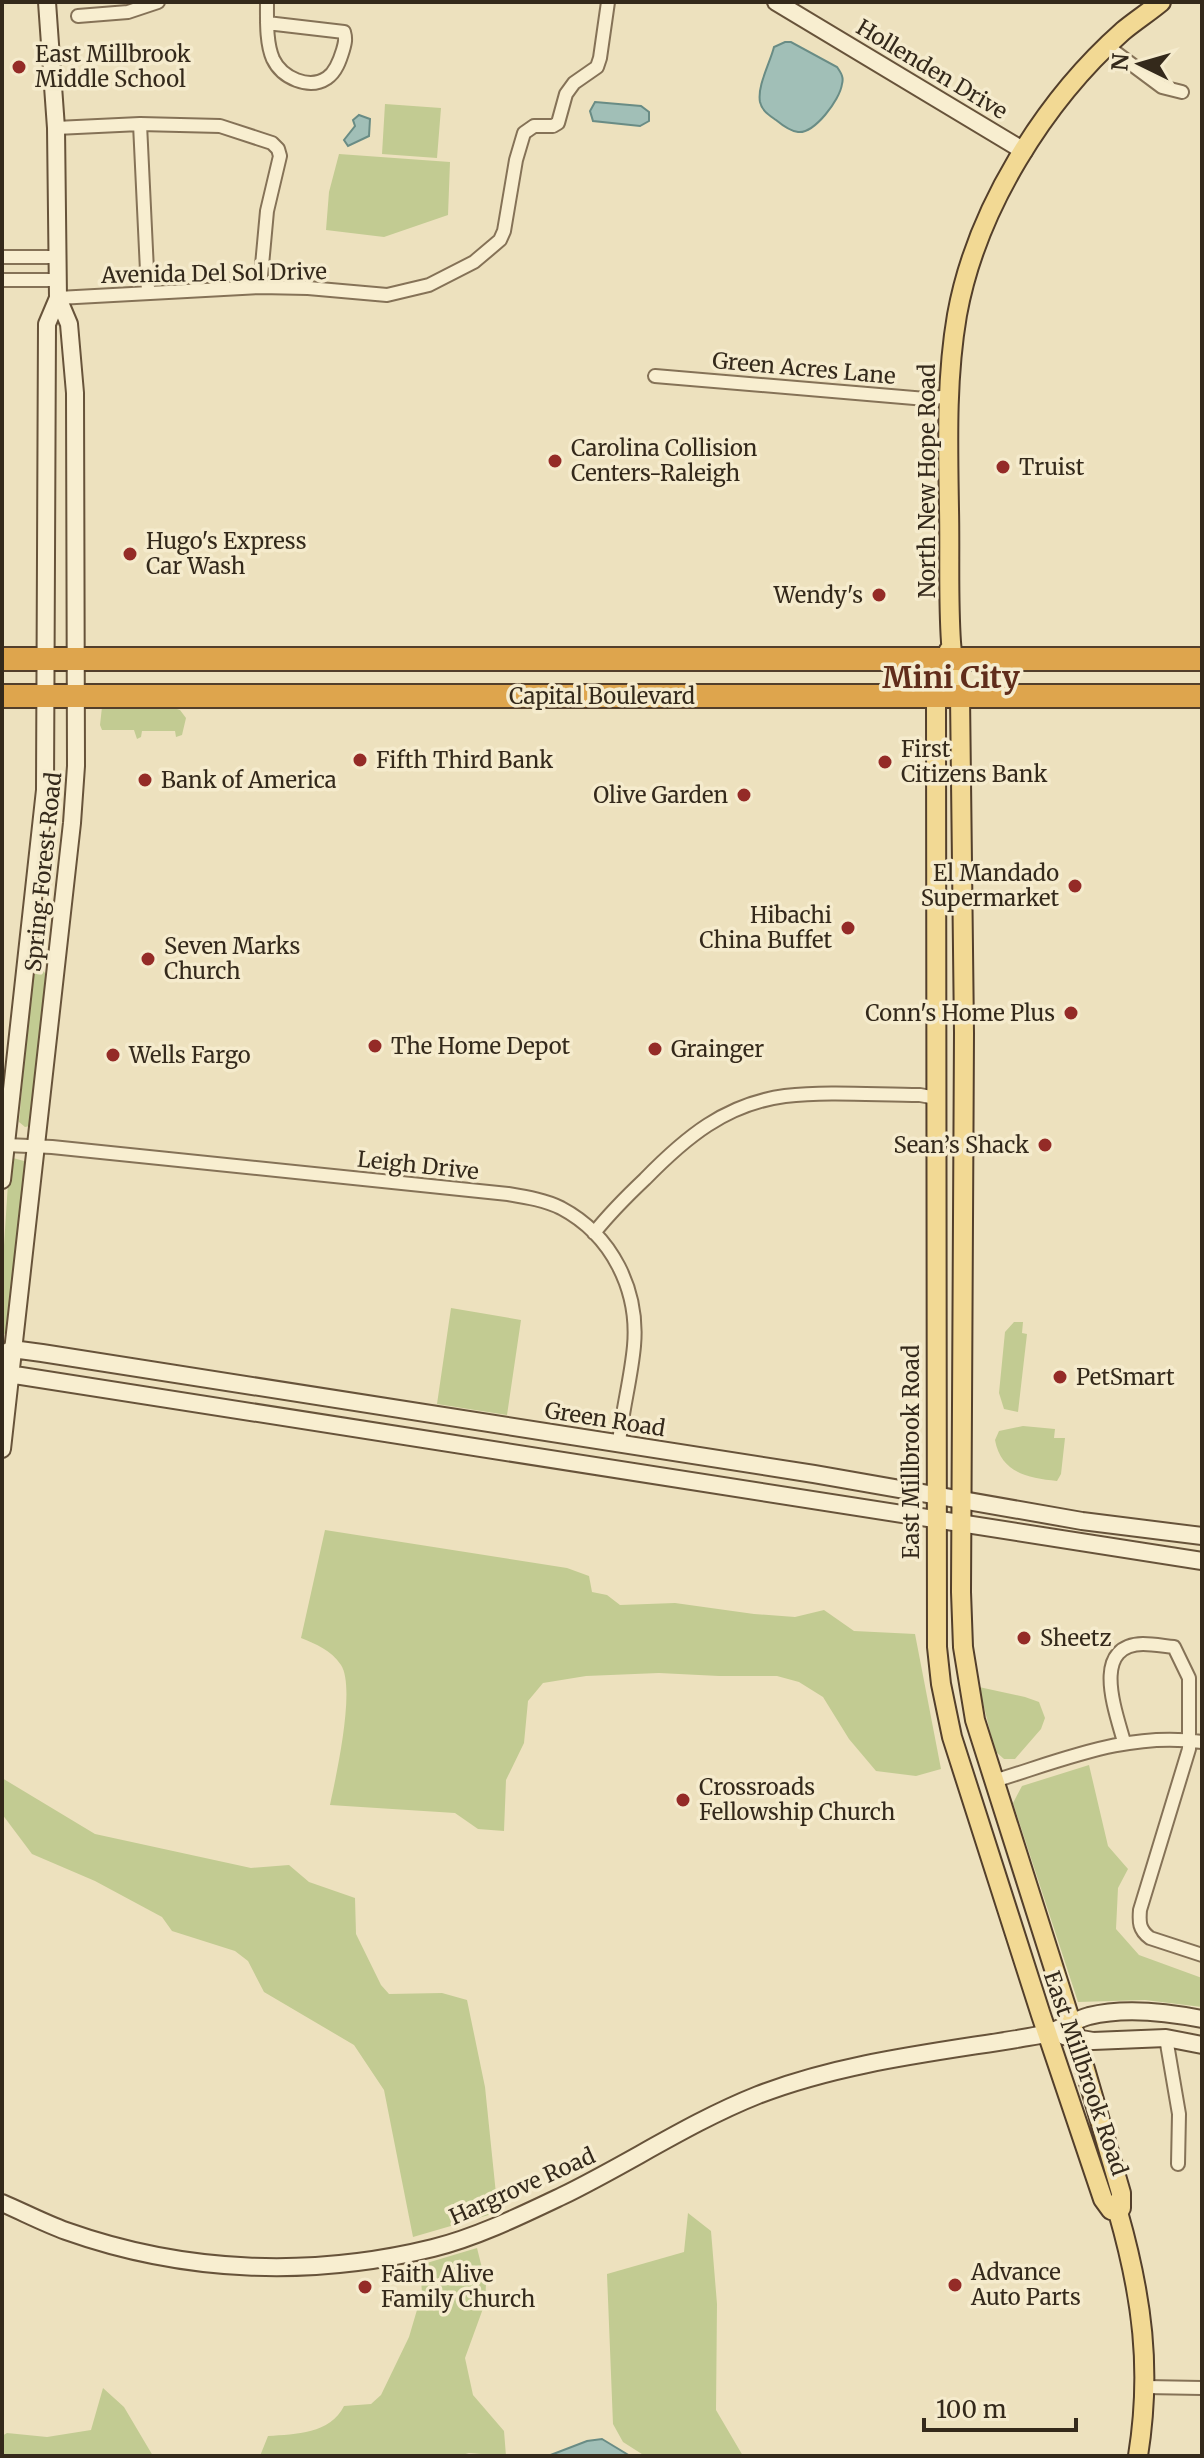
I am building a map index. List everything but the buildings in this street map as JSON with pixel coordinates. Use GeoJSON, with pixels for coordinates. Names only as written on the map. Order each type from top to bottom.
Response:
{"type":"FeatureCollection","features":[{"type":"Feature","properties":{"kind":"highway","name":"Capital Boulevard"},"geometry":{"type":"LineString","coordinates":[[2,659],[950,654],[1202,659]]}},
{"type":"Feature","properties":{"kind":"highway","name":"Capital Boulevard"},"geometry":{"type":"LineString","coordinates":[[2,696],[1202,696]]}},
{"type":"Feature","properties":{"kind":"main road","name":"North New Hope Road"},"geometry":{"type":"LineString","coordinates":[[960,696],[950,654],[949,396],[956,321],[969,271],[985,224],[1024,151],[1056,103],[1107,46],[1161,2]]}},
{"type":"Feature","properties":{"kind":"main road","name":"East Millbrook Road"},"geometry":{"type":"LineString","coordinates":[[950,654],[936,696],[935,1628],[944,1702],[970,1795],[1103,2199],[1111,2210],[1118,2212]]}},
{"type":"Feature","properties":{"kind":"main road","name":"East Millbrook Road"},"geometry":{"type":"LineString","coordinates":[[960,696],[964,1206],[961,1592],[965,1666],[975,1720],[1121,2193],[1118,2212],[1139,2298],[1146,2387],[1138,2456]]}},
{"type":"Feature","properties":{"kind":"main road"},"geometry":{"type":"LineString","coordinates":[[936,1048],[946,1079],[963,1098]]}},
{"type":"Feature","properties":{"kind":"main road"},"geometry":{"type":"LineString","coordinates":[[936,1098],[953,1119],[953,1169],[964,1206]]}},
{"type":"Feature","properties":{"kind":"street","name":"Spring Forest Road"},"geometry":{"type":"LineString","coordinates":[[2,1180],[45,790],[47,324],[58,298],[59,257],[56,128],[47,2]]}},
{"type":"Feature","properties":{"kind":"street"},"geometry":{"type":"LineString","coordinates":[[78,16],[128,12],[158,2]]}},
{"type":"Feature","properties":{"kind":"street"},"geometry":{"type":"LineString","coordinates":[[267,2],[267,23],[273,59],[285,75],[307,82],[321,81],[333,72],[346,40],[344,32],[267,23]]}},
{"type":"Feature","properties":{"kind":"street","name":"Avenida Del Sol Drive"},"geometry":{"type":"LineString","coordinates":[[58,298],[260,287],[387,295],[443,279],[495,246],[504,231],[516,160],[524,133],[534,126],[558,123],[566,94],[574,83],[597,67],[604,46],[608,2]]}},
{"type":"Feature","properties":{"kind":"street","name":"Hollenden Drive"},"geometry":{"type":"LineString","coordinates":[[776,2],[1024,151]]}},
{"type":"Feature","properties":{"kind":"street"},"geometry":{"type":"LineString","coordinates":[[1107,46],[1162,87],[1182,92]]}},
{"type":"Feature","properties":{"kind":"street"},"geometry":{"type":"LineString","coordinates":[[140,124],[148,292]]}},
{"type":"Feature","properties":{"kind":"street"},"geometry":{"type":"LineString","coordinates":[[56,128],[140,124],[220,126],[272,143],[280,156],[267,211],[260,287]]}},
{"type":"Feature","properties":{"kind":"street"},"geometry":{"type":"LineString","coordinates":[[2,257],[59,257]]}},
{"type":"Feature","properties":{"kind":"street"},"geometry":{"type":"LineString","coordinates":[[2,280],[58,280]]}},
{"type":"Feature","properties":{"kind":"street","name":"Spring Forest Road"},"geometry":{"type":"LineString","coordinates":[[2,1449],[7,1352],[36,1146],[75,786],[75,393],[69,324],[58,298]]}},
{"type":"Feature","properties":{"kind":"street","name":"Green Acres Lane"},"geometry":{"type":"LineString","coordinates":[[655,376],[931,400],[949,396]]}},
{"type":"Feature","properties":{"kind":"street"},"geometry":{"type":"LineString","coordinates":[[27,956],[57,961]]}},
{"type":"Feature","properties":{"kind":"street"},"geometry":{"type":"LineString","coordinates":[[594,1233],[690,1135],[722,1115],[749,1104],[785,1096],[920,1095],[936,1098]]}},
{"type":"Feature","properties":{"kind":"street","name":"Leigh Drive"},"geometry":{"type":"LineString","coordinates":[[6,1145],[508,1194],[561,1208],[594,1233],[612,1252],[623,1271],[632,1301],[634,1344],[619,1443]]}},
{"type":"Feature","properties":{"kind":"street","name":"Green Road"},"geometry":{"type":"LineString","coordinates":[[7,1352],[619,1443],[1082,1521],[1202,1536]]}},
{"type":"Feature","properties":{"kind":"street"},"geometry":{"type":"LineString","coordinates":[[6,1373],[1202,1561]]}},
{"type":"Feature","properties":{"kind":"street"},"geometry":{"type":"LineString","coordinates":[[290,1418],[295,1393]]}},
{"type":"Feature","properties":{"kind":"street"},"geometry":{"type":"LineString","coordinates":[[368,1431],[373,1405]]}},
{"type":"Feature","properties":{"kind":"street"},"geometry":{"type":"LineString","coordinates":[[617,1469],[619,1443]]}},
{"type":"Feature","properties":{"kind":"street"},"geometry":{"type":"LineString","coordinates":[[1079,1542],[1082,1521]]}},
{"type":"Feature","properties":{"kind":"street"},"geometry":{"type":"LineString","coordinates":[[1124,1742],[1109,1671],[1120,1652],[1140,1644],[1174,1647],[1189,1678],[1196,1742],[1140,1910],[1139,1923],[1143,1933],[1150,1938],[1202,1955]]}},
{"type":"Feature","properties":{"kind":"street"},"geometry":{"type":"LineString","coordinates":[[994,1781],[1124,1742],[1164,1738],[1196,1742]]}},
{"type":"Feature","properties":{"kind":"street","name":"Hargrove Road"},"geometry":{"type":"LineString","coordinates":[[1073,2031],[1087,2016],[1107,2012],[1163,2013],[1202,2019]]}},
{"type":"Feature","properties":{"kind":"street","name":"Hargrove Road"},"geometry":{"type":"LineString","coordinates":[[2,2203],[63,2230],[111,2246],[199,2263],[244,2268],[291,2268],[378,2259],[436,2247],[498,2225],[564,2195],[701,2121],[756,2096],[855,2066],[1073,2031],[1093,2041],[1166,2038],[1202,2045]]}},
{"type":"Feature","properties":{"kind":"street"},"geometry":{"type":"LineString","coordinates":[[1166,2038],[1179,2114],[1178,2164]]}},
{"type":"Feature","properties":{"kind":"street"},"geometry":{"type":"LineString","coordinates":[[1146,2387],[1202,2388]]}},
{"type":"Feature","properties":{"kind":"green space"},"geometry":{"type":"Polygon","coordinates":[[[385,104],[441,108],[437,158],[382,154],[385,104]]]}},
{"type":"Feature","properties":{"kind":"green space"},"geometry":{"type":"Polygon","coordinates":[[[339,154],[450,162],[448,215],[384,237],[326,230],[329,192],[339,154]]]}},
{"type":"Feature","properties":{"kind":"green space"},"geometry":{"type":"Polygon","coordinates":[[[102,707],[171,707],[180,710],[186,718],[182,735],[176,737],[175,731],[142,731],[137,739],[134,730],[102,730],[102,707]]]}},
{"type":"Feature","properties":{"kind":"green space"},"geometry":{"type":"Polygon","coordinates":[[[43,970],[46,975],[30,1126],[25,1127],[19,1122],[32,972],[43,970]]]}},
{"type":"Feature","properties":{"kind":"green space"},"geometry":{"type":"Polygon","coordinates":[[[13,1158],[24,1161],[25,1167],[6,1333],[2,1335],[2,1277],[9,1167],[13,1158]]]}},
{"type":"Feature","properties":{"kind":"green space"},"geometry":{"type":"Polygon","coordinates":[[[451,1308],[521,1320],[507,1415],[437,1404],[451,1308]]]}},
{"type":"Feature","properties":{"kind":"green space"},"geometry":{"type":"Polygon","coordinates":[[[1014,1322],[1023,1322],[1022,1333],[1027,1334],[1018,1412],[1004,1409],[999,1393],[1005,1332],[1014,1322]]]}},
{"type":"Feature","properties":{"kind":"green space"},"geometry":{"type":"Polygon","coordinates":[[[1023,1426],[1055,1429],[1054,1438],[1065,1438],[1061,1474],[1057,1481],[1017,1472],[1003,1460],[995,1440],[999,1431],[1023,1426]]]}},
{"type":"Feature","properties":{"kind":"green space"},"geometry":{"type":"Polygon","coordinates":[[[325,1530],[567,1568],[589,1576],[592,1592],[607,1595],[620,1605],[675,1603],[795,1617],[824,1610],[854,1631],[915,1634],[941,1769],[916,1776],[876,1771],[849,1739],[823,1697],[799,1682],[777,1676],[659,1673],[586,1676],[543,1683],[528,1701],[524,1743],[506,1780],[504,1831],[478,1829],[455,1813],[330,1805],[346,1712],[345,1676],[333,1655],[301,1638],[325,1530]]]}},
{"type":"Feature","properties":{"kind":"green space"},"geometry":{"type":"Polygon","coordinates":[[[979,1687],[1039,1702],[1045,1718],[1041,1729],[1015,1759],[1004,1759],[995,1751],[979,1687]]]}},
{"type":"Feature","properties":{"kind":"green space"},"geometry":{"type":"Polygon","coordinates":[[[1089,1765],[1108,1846],[1128,1869],[1118,1888],[1116,1929],[1139,1955],[1202,1978],[1202,2007],[1145,2000],[1078,2002],[1013,1803],[1022,1786],[1089,1765]]]}},
{"type":"Feature","properties":{"kind":"green space"},"geometry":{"type":"Polygon","coordinates":[[[2,1778],[95,1834],[251,1868],[289,1865],[309,1882],[355,1898],[356,1934],[381,1985],[389,1994],[442,1993],[467,2000],[485,2087],[496,2194],[492,2214],[413,2237],[384,2090],[354,2045],[264,1992],[248,1961],[235,1951],[172,1931],[162,1917],[95,1881],[32,1854],[2,1814],[2,1778]]]}},
{"type":"Feature","properties":{"kind":"green space"},"geometry":{"type":"Polygon","coordinates":[[[688,2213],[711,2231],[717,2304],[716,2410],[743,2456],[645,2456],[623,2442],[613,2424],[607,2274],[684,2252],[688,2213]]]}},
{"type":"Feature","properties":{"kind":"green space"},"geometry":{"type":"Polygon","coordinates":[[[477,2248],[486,2284],[485,2303],[465,2358],[473,2395],[504,2431],[506,2456],[469,2453],[458,2456],[260,2456],[268,2436],[311,2431],[330,2422],[344,2406],[371,2404],[381,2395],[409,2337],[422,2293],[420,2265],[477,2248]]]}},
{"type":"Feature","properties":{"kind":"green space"},"geometry":{"type":"Polygon","coordinates":[[[103,2388],[124,2407],[153,2456],[2,2456],[2,2436],[7,2433],[47,2437],[91,2430],[103,2388]]]}},
{"type":"Feature","properties":{"kind":"water"},"geometry":{"type":"Polygon","coordinates":[[[791,42],[837,67],[842,77],[840,91],[831,107],[818,122],[804,131],[783,126],[762,108],[760,102],[762,82],[774,47],[791,42]]]}},
{"type":"Feature","properties":{"kind":"water"},"geometry":{"type":"Polygon","coordinates":[[[595,102],[641,106],[649,112],[649,121],[640,126],[593,121],[590,111],[595,102]]]}},
{"type":"Feature","properties":{"kind":"water"},"geometry":{"type":"Polygon","coordinates":[[[359,115],[370,119],[369,136],[348,146],[344,140],[355,126],[353,120],[359,115]]]}},
{"type":"Feature","properties":{"kind":"water"},"geometry":{"type":"Polygon","coordinates":[[[602,2439],[630,2456],[548,2456],[587,2441],[602,2439]]]}},
{"type":"Feature","properties":{"kind":"place","name":"East Millbrook Middle School"},"geometry":{"type":"Point","coordinates":[19,67]}},
{"type":"Feature","properties":{"kind":"place","name":"Carolina Collision Centers-Raleigh"},"geometry":{"type":"Point","coordinates":[555,461]}},
{"type":"Feature","properties":{"kind":"place","name":"Truist"},"geometry":{"type":"Point","coordinates":[1003,467]}},
{"type":"Feature","properties":{"kind":"place","name":"Hugo's Express Car Wash"},"geometry":{"type":"Point","coordinates":[130,554]}},
{"type":"Feature","properties":{"kind":"place","name":"Wendy's"},"geometry":{"type":"Point","coordinates":[879,595]}},
{"type":"Feature","properties":{"kind":"place","name":"Fifth Third Bank"},"geometry":{"type":"Point","coordinates":[360,760]}},
{"type":"Feature","properties":{"kind":"place","name":"First Citizens Bank"},"geometry":{"type":"Point","coordinates":[885,762]}},
{"type":"Feature","properties":{"kind":"place","name":"Bank of America"},"geometry":{"type":"Point","coordinates":[145,780]}},
{"type":"Feature","properties":{"kind":"place","name":"Olive Garden"},"geometry":{"type":"Point","coordinates":[744,795]}},
{"type":"Feature","properties":{"kind":"place","name":"El Mandado Supermarket"},"geometry":{"type":"Point","coordinates":[1075,886]}},
{"type":"Feature","properties":{"kind":"place","name":"Hibachi China Buffet"},"geometry":{"type":"Point","coordinates":[848,928]}},
{"type":"Feature","properties":{"kind":"place","name":"Seven Marks Church"},"geometry":{"type":"Point","coordinates":[148,959]}},
{"type":"Feature","properties":{"kind":"place","name":"Conn's Home Plus"},"geometry":{"type":"Point","coordinates":[1071,1013]}},
{"type":"Feature","properties":{"kind":"place","name":"The Home Depot"},"geometry":{"type":"Point","coordinates":[375,1046]}},
{"type":"Feature","properties":{"kind":"place","name":"Grainger"},"geometry":{"type":"Point","coordinates":[655,1049]}},
{"type":"Feature","properties":{"kind":"place","name":"Wells Fargo"},"geometry":{"type":"Point","coordinates":[113,1055]}},
{"type":"Feature","properties":{"kind":"place","name":"Sean’s Shack"},"geometry":{"type":"Point","coordinates":[1045,1145]}},
{"type":"Feature","properties":{"kind":"place","name":"PetSmart"},"geometry":{"type":"Point","coordinates":[1060,1377]}},
{"type":"Feature","properties":{"kind":"place","name":"Sheetz"},"geometry":{"type":"Point","coordinates":[1024,1638]}},
{"type":"Feature","properties":{"kind":"place","name":"Crossroads Fellowship Church"},"geometry":{"type":"Point","coordinates":[683,1800]}},
{"type":"Feature","properties":{"kind":"place","name":"Advance Auto Parts"},"geometry":{"type":"Point","coordinates":[955,2285]}},
{"type":"Feature","properties":{"kind":"place","name":"Faith Alive Family Church"},"geometry":{"type":"Point","coordinates":[365,2287]}},
{"type":"Feature","properties":{"kind":"district","name":"Mini City"},"geometry":{"type":"Point","coordinates":[951,677]}}]}
